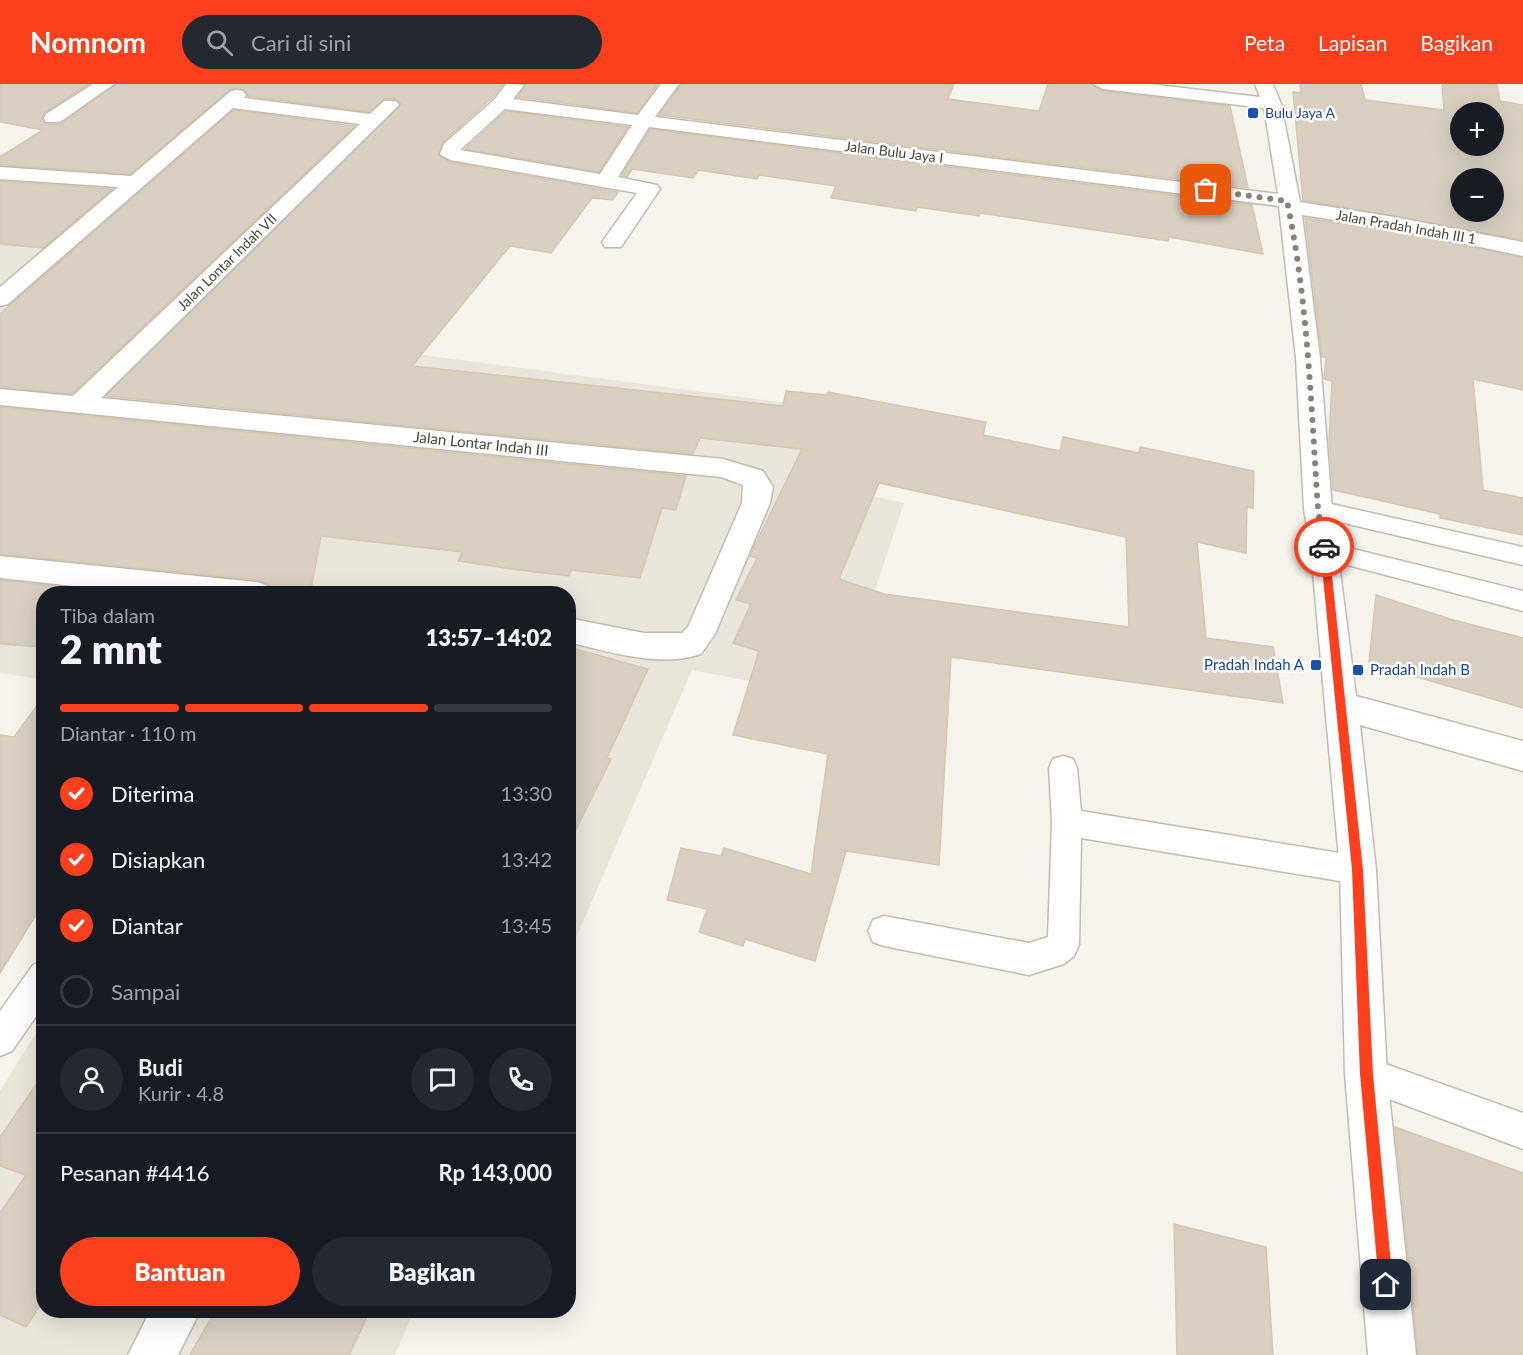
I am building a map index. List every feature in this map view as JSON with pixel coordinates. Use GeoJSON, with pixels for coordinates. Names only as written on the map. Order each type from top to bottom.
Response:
{"type":"FeatureCollection","features":[{"type":"Feature","properties":{"kind":"street"},"geometry":{"type":"LineString","coordinates":[[53,118],[105,84]]}},
{"type":"Feature","properties":{"kind":"street"},"geometry":{"type":"LineString","coordinates":[[516,84],[501,103],[451,148],[450,154],[650,189],[613,242]]}},
{"type":"Feature","properties":{"kind":"street"},"geometry":{"type":"LineString","coordinates":[[605,182],[670,84]]}},
{"type":"Feature","properties":{"kind":"street"},"geometry":{"type":"LineString","coordinates":[[1103,84],[1268,94],[1294,227],[1308,358],[1318,509],[1325,551],[1358,870],[1366,1074],[1392,1355]]}},
{"type":"Feature","properties":{"kind":"street","name":"Jalan Lontar Indah VII"},"geometry":{"type":"LineString","coordinates":[[0,299],[233,98],[382,113],[80,404]]}},
{"type":"Feature","properties":{"kind":"street","name":"Jalan Bulu Jaya I"},"geometry":{"type":"LineString","coordinates":[[501,103],[1288,204]]}},
{"type":"Feature","properties":{"kind":"street"},"geometry":{"type":"LineString","coordinates":[[0,173],[136,182]]}},
{"type":"Feature","properties":{"kind":"street","name":"Jalan Pradah Indah III 1"},"geometry":{"type":"LineString","coordinates":[[1288,204],[1523,249]]}},
{"type":"Feature","properties":{"kind":"street"},"geometry":{"type":"LineString","coordinates":[[0,272],[28,275]]}},
{"type":"Feature","properties":{"kind":"street","name":"Jalan Lontar Indah III"},"geometry":{"type":"LineString","coordinates":[[0,397],[723,468],[753,478],[759,487],[756,504],[700,634],[690,645],[666,648],[631,645],[576,632]]}},
{"type":"Feature","properties":{"kind":"street"},"geometry":{"type":"LineString","coordinates":[[0,567],[181,586]]}},
{"type":"Feature","properties":{"kind":"street"},"geometry":{"type":"LineString","coordinates":[[1341,706],[1523,756]]}},
{"type":"Feature","properties":{"kind":"street"},"geometry":{"type":"LineString","coordinates":[[152,1355],[172,1318]]}},
{"type":"Feature","properties":{"kind":"lane"},"geometry":{"type":"LineString","coordinates":[[1318,509],[1523,556]]}},
{"type":"Feature","properties":{"kind":"lane"},"geometry":{"type":"LineString","coordinates":[[1325,551],[1523,602]]}},
{"type":"Feature","properties":{"kind":"lane"},"geometry":{"type":"LineString","coordinates":[[884,931],[1029,959],[1053,954],[1064,945],[1067,822],[1063,768]]}},
{"type":"Feature","properties":{"kind":"lane"},"geometry":{"type":"LineString","coordinates":[[1067,822],[1358,870]]}},
{"type":"Feature","properties":{"kind":"lane"},"geometry":{"type":"LineString","coordinates":[[0,1039],[36,987]]}},
{"type":"Feature","properties":{"kind":"lane"},"geometry":{"type":"LineString","coordinates":[[1366,1074],[1523,1131]]}},
{"type":"Feature","properties":{"kind":"shaded area"},"geometry":{"type":"Polygon","coordinates":[[[246,84],[414,95],[257,333],[839,410],[807,481],[904,503],[839,698],[692,670],[576,938],[576,586],[36,586],[36,678],[0,673],[0,154],[129,176],[246,84]]]}},
{"type":"Feature","properties":{"kind":"shaded area"},"geometry":{"type":"Polygon","coordinates":[[[36,1033],[36,1318],[411,1318],[395,1355],[0,1355],[0,1091],[36,1033]]]}},
{"type":"Feature","properties":{"kind":"building"},"geometry":{"type":"Polygon","coordinates":[[[0,84],[89,84],[45,112],[42,119],[46,124],[61,124],[116,84],[503,84],[493,97],[443,142],[439,156],[450,162],[618,192],[613,200],[592,198],[551,253],[510,246],[412,366],[783,406],[786,391],[826,395],[828,392],[986,422],[983,435],[1060,451],[1063,437],[1139,453],[1140,447],[1254,471],[1253,508],[1247,507],[1246,553],[1197,542],[1206,638],[1273,647],[1283,703],[951,657],[939,865],[846,851],[815,961],[745,939],[743,946],[699,932],[707,909],[667,900],[681,848],[721,856],[724,848],[811,874],[828,754],[733,735],[759,651],[733,643],[751,604],[736,600],[757,558],[750,556],[753,549],[802,449],[700,438],[693,454],[106,396],[401,104],[396,99],[384,99],[369,112],[248,96],[243,89],[231,89],[130,174],[0,165],[0,157],[43,130],[0,122],[0,84]],[[879,483],[839,579],[884,594],[1129,627],[1126,537],[879,483]]]}},
{"type":"Feature","properties":{"kind":"building"},"geometry":{"type":"Polygon","coordinates":[[[526,84],[658,84],[637,113],[517,97],[526,84]]]}},
{"type":"Feature","properties":{"kind":"building"},"geometry":{"type":"Polygon","coordinates":[[[681,84],[954,84],[948,99],[1039,111],[1048,84],[1092,84],[1103,91],[1230,106],[1248,188],[659,115],[681,84]]]}},
{"type":"Feature","properties":{"kind":"building"},"geometry":{"type":"Polygon","coordinates":[[[1300,84],[1361,84],[1365,100],[1444,110],[1442,84],[1497,84],[1500,101],[1523,105],[1523,240],[1303,200],[1293,92],[1301,93],[1300,84]]]}},
{"type":"Feature","properties":{"kind":"building"},"geometry":{"type":"Polygon","coordinates":[[[234,110],[355,126],[72,394],[0,387],[0,314],[234,110]]]}},
{"type":"Feature","properties":{"kind":"building"},"geometry":{"type":"Polygon","coordinates":[[[506,111],[628,127],[599,172],[465,149],[506,111]]]}},
{"type":"Feature","properties":{"kind":"building"},"geometry":{"type":"Polygon","coordinates":[[[650,129],[1252,205],[1263,254],[1169,237],[1168,241],[980,213],[979,216],[917,207],[916,211],[831,198],[836,186],[759,175],[757,179],[698,170],[693,178],[632,169],[627,177],[622,175],[650,129]]]}},
{"type":"Feature","properties":{"kind":"building"},"geometry":{"type":"Polygon","coordinates":[[[0,181],[112,189],[43,248],[0,244],[0,181]]]}},
{"type":"Feature","properties":{"kind":"building"},"geometry":{"type":"Polygon","coordinates":[[[1305,218],[1394,231],[1523,258],[1523,390],[1473,379],[1483,490],[1523,498],[1523,535],[1440,518],[1440,514],[1333,490],[1329,441],[1332,381],[1324,379],[1326,357],[1322,357],[1305,218]]]}},
{"type":"Feature","properties":{"kind":"building"},"geometry":{"type":"Polygon","coordinates":[[[0,407],[686,476],[676,510],[662,508],[640,578],[571,570],[569,576],[511,569],[458,561],[462,552],[321,536],[312,586],[270,586],[257,580],[0,554],[0,407]]]}},
{"type":"Feature","properties":{"kind":"building"},"geometry":{"type":"Polygon","coordinates":[[[0,580],[54,586],[36,586],[36,646],[0,644],[0,580]]]}},
{"type":"Feature","properties":{"kind":"building"},"geometry":{"type":"Polygon","coordinates":[[[1376,595],[1450,619],[1523,638],[1523,708],[1369,663],[1376,595]]]}},
{"type":"Feature","properties":{"kind":"building"},"geometry":{"type":"Polygon","coordinates":[[[576,649],[648,669],[607,758],[611,759],[576,829],[576,649]]]}},
{"type":"Feature","properties":{"kind":"building"},"geometry":{"type":"Polygon","coordinates":[[[36,707],[36,915],[0,973],[0,735],[14,737],[36,707]]]}},
{"type":"Feature","properties":{"kind":"building"},"geometry":{"type":"Polygon","coordinates":[[[36,1085],[36,1311],[26,1327],[0,1315],[0,1213],[26,1175],[0,1166],[0,1137],[36,1085]]]}},
{"type":"Feature","properties":{"kind":"building"},"geometry":{"type":"Polygon","coordinates":[[[1395,1127],[1523,1173],[1523,1355],[1418,1355],[1395,1127]]]}},
{"type":"Feature","properties":{"kind":"building"},"geometry":{"type":"Polygon","coordinates":[[[1174,1224],[1266,1247],[1273,1355],[1177,1355],[1174,1224]]]}},
{"type":"Feature","properties":{"kind":"building"},"geometry":{"type":"Polygon","coordinates":[[[211,1318],[367,1318],[349,1355],[190,1355],[211,1318]]]}},
{"type":"Feature","properties":{"kind":"way so far"},"geometry":{"type":"LineString","coordinates":[[1206,190],[1287,201],[1294,227],[1299,273],[1308,358],[1318,509],[1324,547]]}},
{"type":"Feature","properties":{"kind":"place","name":"Bulu Jaya A"},"geometry":{"type":"Point","coordinates":[1253,113]}},
{"type":"Feature","properties":{"kind":"place","name":"Pradah Indah A"},"geometry":{"type":"Point","coordinates":[1316,665]}},
{"type":"Feature","properties":{"kind":"place","name":"Pradah Indah B"},"geometry":{"type":"Point","coordinates":[1358,670]}},
{"type":"Feature","properties":{"kind":"route"},"geometry":{"type":"LineString","coordinates":[[1324,547],[1358,870],[1366,1074],[1386,1285]]}}]}
